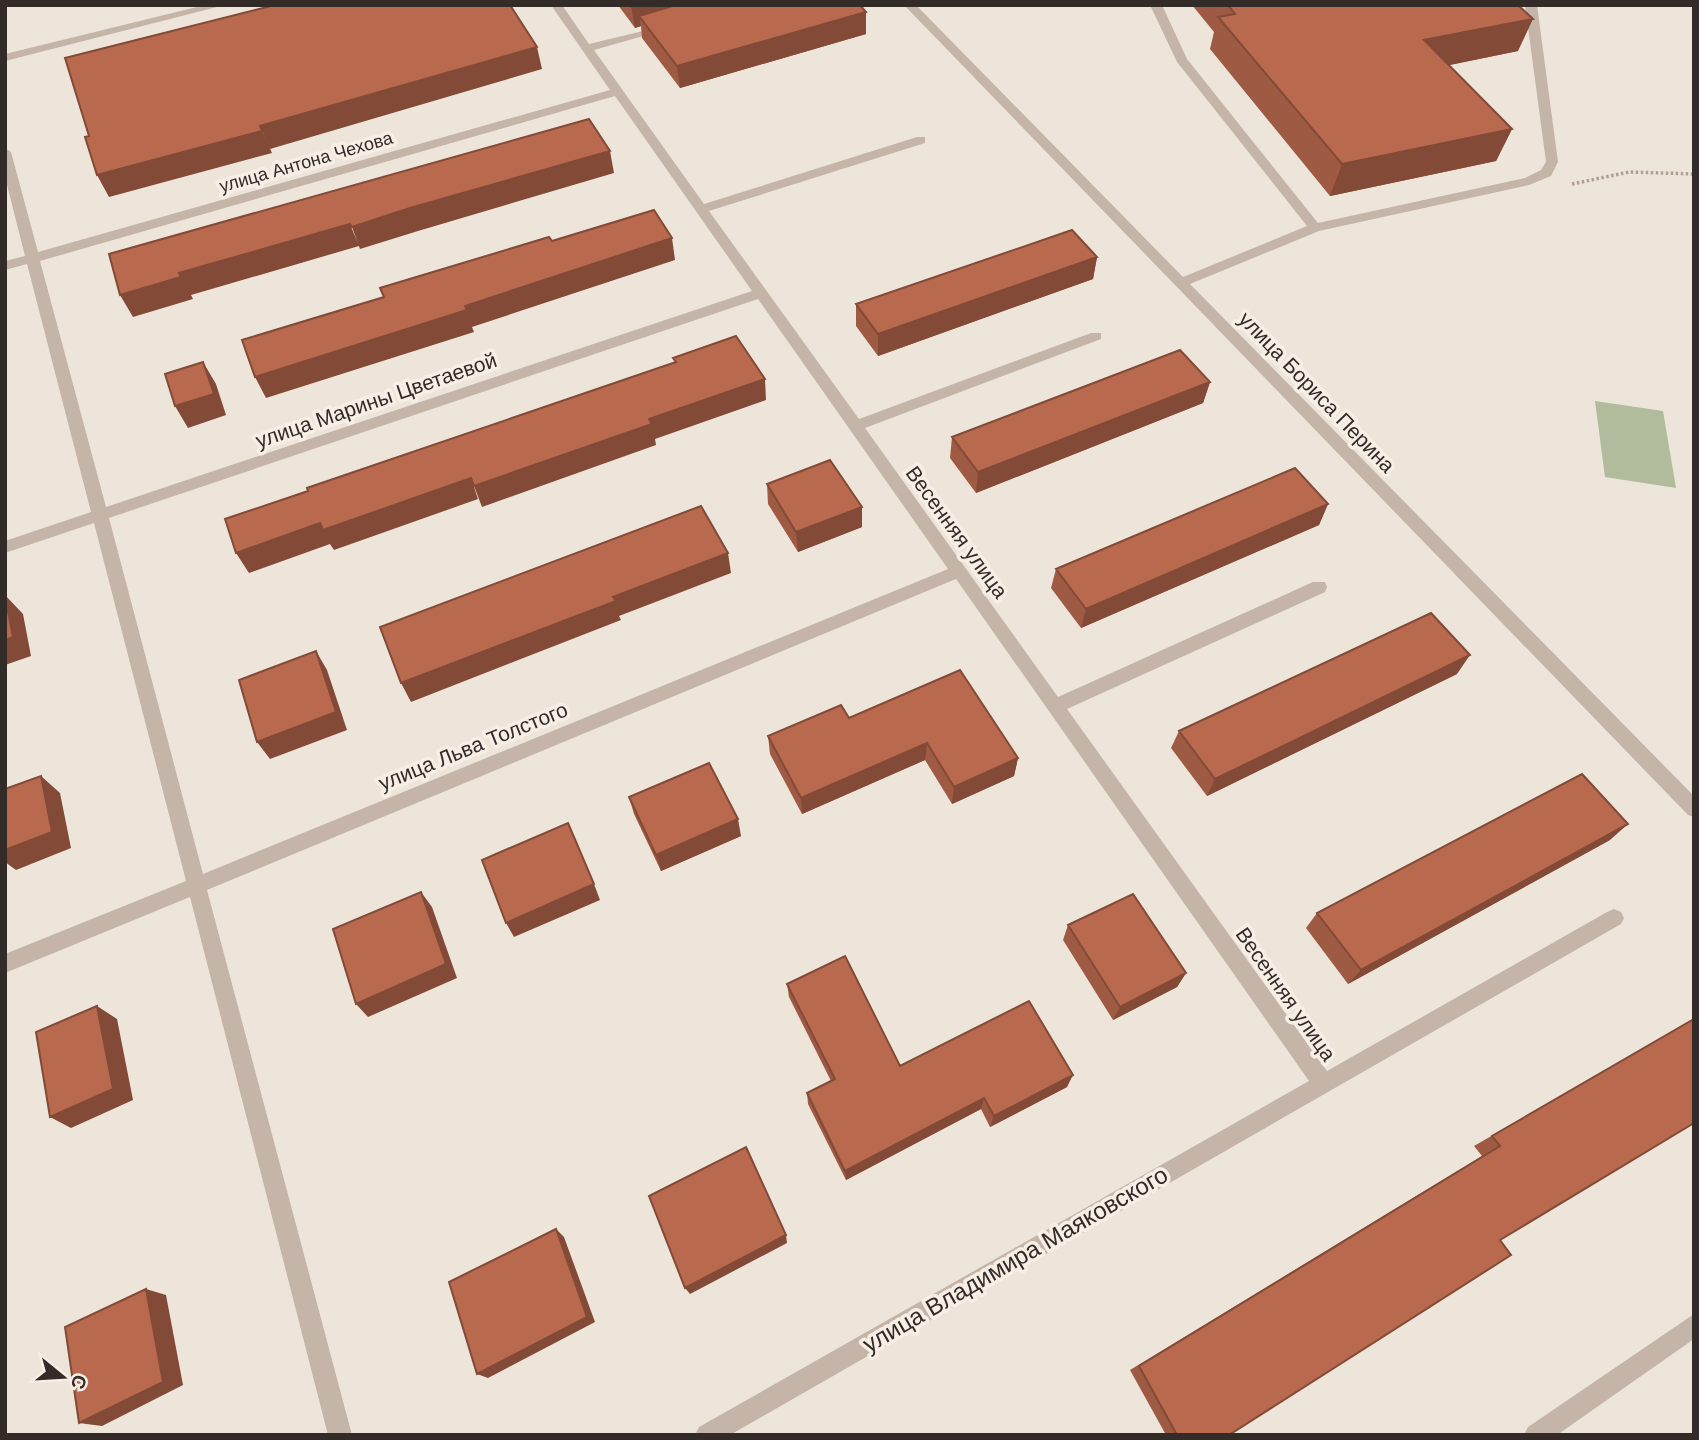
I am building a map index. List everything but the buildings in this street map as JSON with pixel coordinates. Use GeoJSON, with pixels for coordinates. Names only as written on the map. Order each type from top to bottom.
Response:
{"type":"FeatureCollection","features":[{"type":"Feature","properties":{"kind":"street"},"geometry":{"type":"LineString","coordinates":[[5,58],[220,5]]}},
{"type":"Feature","properties":{"kind":"street","name":"Весенняя улица"},"geometry":{"type":"LineString","coordinates":[[556,5],[1324,1084]]}},
{"type":"Feature","properties":{"kind":"street","name":"улица Бориса Перина"},"geometry":{"type":"LineString","coordinates":[[909,5],[1694,809]]}},
{"type":"Feature","properties":{"kind":"street"},"geometry":{"type":"LineString","coordinates":[[1156,5],[1181,60],[1315,228]]}},
{"type":"Feature","properties":{"kind":"street"},"geometry":{"type":"LineString","coordinates":[[1181,283],[1315,228],[1540,177],[1546,173],[1552,162],[1531,5]]}},
{"type":"Feature","properties":{"kind":"street"},"geometry":{"type":"LineString","coordinates":[[586,48],[677,23]]}},
{"type":"Feature","properties":{"kind":"street","name":"улица Антона Чехова"},"geometry":{"type":"LineString","coordinates":[[5,266],[617,92]]}},
{"type":"Feature","properties":{"kind":"street"},"geometry":{"type":"LineString","coordinates":[[701,209],[921,140]]}},
{"type":"Feature","properties":{"kind":"street"},"geometry":{"type":"LineString","coordinates":[[5,152],[337,1433]]}},
{"type":"Feature","properties":{"kind":"street","name":"улица Марины Цветаевой"},"geometry":{"type":"LineString","coordinates":[[5,547],[761,293]]}},
{"type":"Feature","properties":{"kind":"street"},"geometry":{"type":"LineString","coordinates":[[855,425],[1096,336]]}},
{"type":"Feature","properties":{"kind":"street","name":"улица Льва Толстого"},"geometry":{"type":"LineString","coordinates":[[5,964],[958,571]]}},
{"type":"Feature","properties":{"kind":"street"},"geometry":{"type":"LineString","coordinates":[[1055,706],[1319,587]]}},
{"type":"Feature","properties":{"kind":"street","name":"улица Владимира Маяковского"},"geometry":{"type":"LineString","coordinates":[[707,1435],[1614,918]]}},
{"type":"Feature","properties":{"kind":"street"},"geometry":{"type":"LineString","coordinates":[[1536,1435],[1694,1325]]}},
{"type":"Feature","properties":{"kind":"path"},"geometry":{"type":"LineString","coordinates":[[1540,177],[1575,184],[1629,172],[1694,174]]}},
{"type":"Feature","properties":{"kind":"green space"},"geometry":{"type":"Polygon","coordinates":[[[1595,401],[1663,411],[1676,488],[1605,477],[1595,401]]]}}]}
